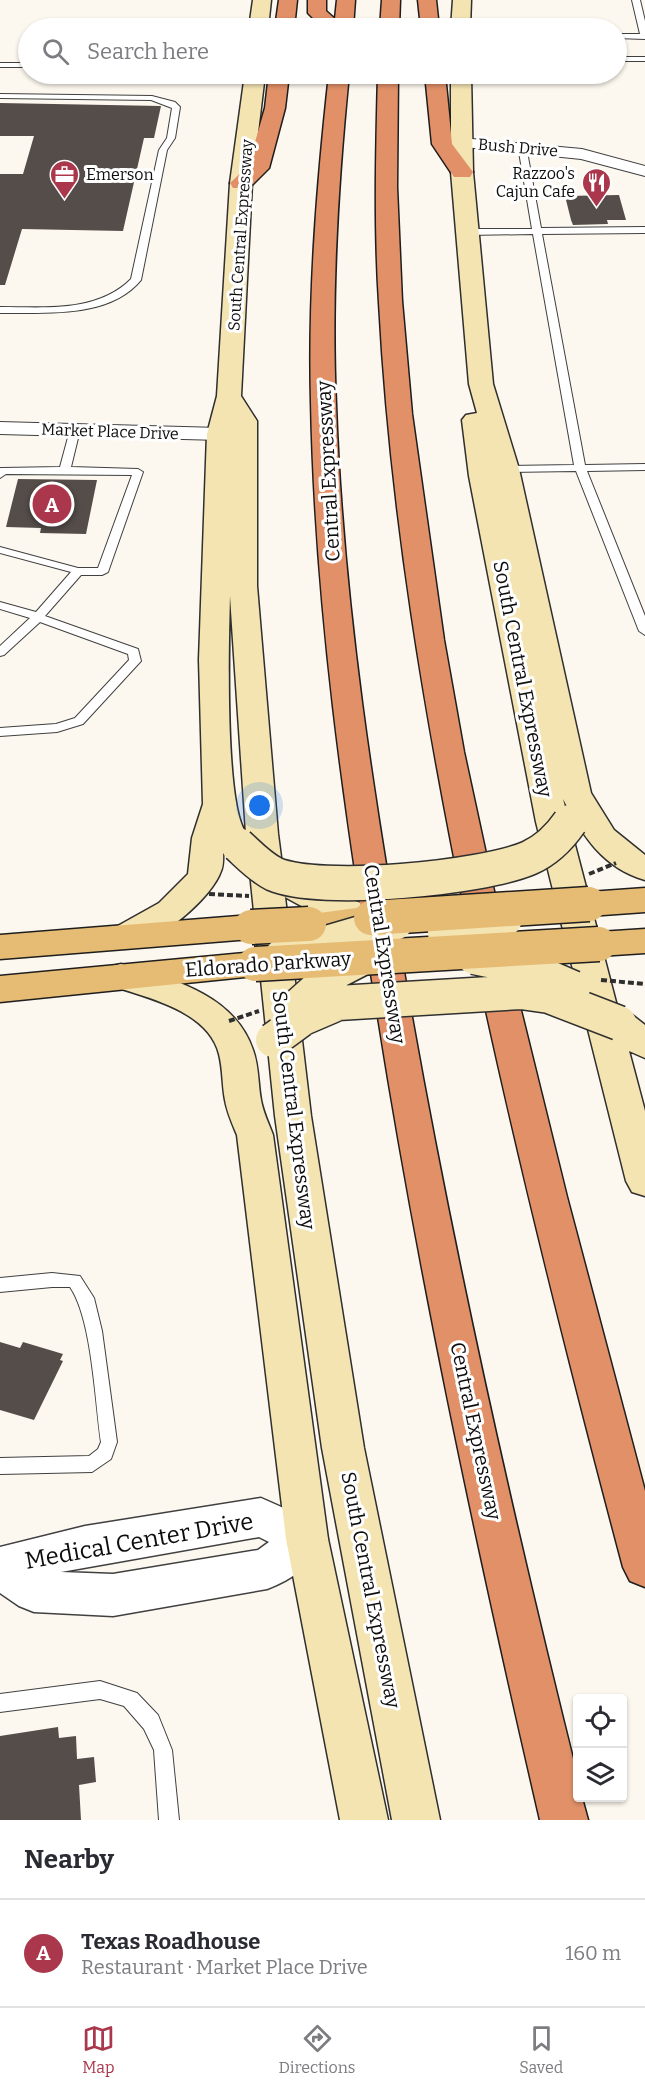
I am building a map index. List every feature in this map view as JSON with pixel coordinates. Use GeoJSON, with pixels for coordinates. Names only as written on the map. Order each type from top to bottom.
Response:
{"type":"FeatureCollection","features":[{"type":"Feature","properties":{"kind":"highway"},"geometry":{"type":"LineString","coordinates":[[286,18],[288,0]]}},
{"type":"Feature","properties":{"kind":"highway"},"geometry":{"type":"LineString","coordinates":[[317,0],[317,13],[323,18]]}},
{"type":"Feature","properties":{"kind":"highway"},"geometry":{"type":"LineString","coordinates":[[345,18],[346,0]]}},
{"type":"Feature","properties":{"kind":"highway"},"geometry":{"type":"LineString","coordinates":[[390,18],[391,0]]}},
{"type":"Feature","properties":{"kind":"highway"},"geometry":{"type":"LineString","coordinates":[[427,0],[429,18]]}},
{"type":"Feature","properties":{"kind":"highway"},"geometry":{"type":"LineString","coordinates":[[241,183],[258,168],[275,108],[278,84]]}},
{"type":"Feature","properties":{"kind":"highway","name":"Central Expressway"},"geometry":{"type":"LineString","coordinates":[[338,84],[325,234],[323,396],[334,574],[358,785],[395,1020],[426,1188],[479,1447],[564,1820]]}},
{"type":"Feature","properties":{"kind":"highway"},"geometry":{"type":"LineString","coordinates":[[388,84],[389,270],[409,496],[426,623],[466,842],[509,1035],[573,1298],[645,1567]]}},
{"type":"Feature","properties":{"kind":"highway"},"geometry":{"type":"LineString","coordinates":[[436,84],[441,144],[462,172]]}},
{"type":"Feature","properties":{"kind":"main road"},"geometry":{"type":"LineString","coordinates":[[260,18],[262,0]]}},
{"type":"Feature","properties":{"kind":"main road"},"geometry":{"type":"LineString","coordinates":[[461,18],[462,0]]}},
{"type":"Feature","properties":{"kind":"main road","name":"South Central Expressway"},"geometry":{"type":"LineString","coordinates":[[219,804],[214,660],[220,434],[229,396],[241,183],[254,84]]}},
{"type":"Feature","properties":{"kind":"main road","name":"South Central Expressway"},"geometry":{"type":"LineString","coordinates":[[461,84],[462,172],[481,384],[506,469],[567,820],[601,839],[622,857],[645,869]]}},
{"type":"Feature","properties":{"kind":"main road","name":"South Central Expressway"},"geometry":{"type":"LineString","coordinates":[[481,384],[473,403],[482,476],[545,790],[606,1038],[645,1181]]}},
{"type":"Feature","properties":{"kind":"main road","name":"South Central Expressway"},"geometry":{"type":"LineString","coordinates":[[229,396],[244,421],[243,586],[262,834],[292,1116],[343,1448],[416,1820]]}},
{"type":"Feature","properties":{"kind":"main road"},"geometry":{"type":"LineString","coordinates":[[219,804],[228,831],[238,845],[292,887],[400,935],[546,975],[586,995],[645,1045]]}},
{"type":"Feature","properties":{"kind":"main road"},"geometry":{"type":"LineString","coordinates":[[128,935],[171,910],[200,881],[206,870],[208,838],[219,804]]}},
{"type":"Feature","properties":{"kind":"main road"},"geometry":{"type":"LineString","coordinates":[[275,874],[296,880],[333,882],[482,872],[519,862],[567,820]]}},
{"type":"Feature","properties":{"kind":"main road"},"geometry":{"type":"LineString","coordinates":[[255,1135],[259,1105],[258,1070],[279,1025],[305,998],[337,971],[400,935],[508,885],[537,864],[567,820]]}},
{"type":"Feature","properties":{"kind":"main road"},"geometry":{"type":"LineString","coordinates":[[400,935],[589,904],[645,900]]}},
{"type":"Feature","properties":{"kind":"main road","name":"Eldorado Parkway"},"geometry":{"type":"LineString","coordinates":[[0,947],[128,935],[309,924],[517,949],[645,941]]}},
{"type":"Feature","properties":{"kind":"main road","name":"Eldorado Parkway"},"geometry":{"type":"LineString","coordinates":[[0,989],[255,964],[400,935]]}},
{"type":"Feature","properties":{"kind":"main road"},"geometry":{"type":"LineString","coordinates":[[121,976],[184,999],[220,1022],[235,1049],[243,1102],[255,1135]]}},
{"type":"Feature","properties":{"kind":"main road"},"geometry":{"type":"LineString","coordinates":[[267,1047],[303,1018],[338,1003],[521,992],[549,996],[619,1023]]}},
{"type":"Feature","properties":{"kind":"main road","name":"South Central Expressway"},"geometry":{"type":"LineString","coordinates":[[255,1135],[307,1539],[364,1820]]}},
{"type":"Feature","properties":{"kind":"street","name":"Bush Drive"},"geometry":{"type":"LineString","coordinates":[[461,143],[522,146],[582,154],[642,167]]}},
{"type":"Feature","properties":{"kind":"street","name":"Market Place Drive"},"geometry":{"type":"LineString","coordinates":[[0,428],[220,434]]}},
{"type":"Feature","properties":{"kind":"street","name":"Medical Center Drive"},"geometry":{"type":"LineString","coordinates":[[0,1567],[34,1591],[113,1595],[267,1569],[307,1539]]}},
{"type":"Feature","properties":{"kind":"lane"},"geometry":{"type":"LineString","coordinates":[[627,36],[645,37],[642,13],[636,0]]}},
{"type":"Feature","properties":{"kind":"lane"},"geometry":{"type":"LineString","coordinates":[[627,59],[645,59]]}},
{"type":"Feature","properties":{"kind":"lane"},"geometry":{"type":"LineString","coordinates":[[0,64],[18,65]]}},
{"type":"Feature","properties":{"kind":"lane"},"geometry":{"type":"LineString","coordinates":[[0,96],[141,98],[162,100],[176,108],[171,138],[163,150],[136,279],[115,296],[76,309],[0,310]]}},
{"type":"Feature","properties":{"kind":"lane"},"geometry":{"type":"LineString","coordinates":[[522,146],[580,468],[639,597],[645,631]]}},
{"type":"Feature","properties":{"kind":"lane"},"geometry":{"type":"LineString","coordinates":[[467,232],[645,230]]}},
{"type":"Feature","properties":{"kind":"lane"},"geometry":{"type":"LineString","coordinates":[[65,471],[75,430]]}},
{"type":"Feature","properties":{"kind":"lane"},"geometry":{"type":"LineString","coordinates":[[506,469],[645,467]]}},
{"type":"Feature","properties":{"kind":"lane"},"geometry":{"type":"LineString","coordinates":[[0,475],[2,471],[138,472],[102,572],[78,571],[0,550]]}},
{"type":"Feature","properties":{"kind":"lane"},"geometry":{"type":"LineString","coordinates":[[0,652],[38,617],[78,571]]}},
{"type":"Feature","properties":{"kind":"lane"},"geometry":{"type":"LineString","coordinates":[[0,605],[134,652],[135,661],[79,721],[57,728],[0,732]]}},
{"type":"Feature","properties":{"kind":"lane"},"geometry":{"type":"LineString","coordinates":[[0,1285],[52,1280],[74,1281],[86,1298],[94,1331],[109,1442],[105,1454],[92,1464],[0,1466]]}},
{"type":"Feature","properties":{"kind":"lane"},"geometry":{"type":"LineString","coordinates":[[0,1703],[100,1690],[130,1699],[151,1722],[163,1750],[170,1820]]}},
{"type":"Feature","properties":{"kind":"path"},"geometry":{"type":"LineString","coordinates":[[590,980],[645,984]]}},
{"type":"Feature","properties":{"kind":"building","name":"Emerson"},"geometry":{"type":"Polygon","coordinates":[[[0,103],[161,106],[154,138],[144,138],[123,231],[22,229],[5,285],[0,285],[0,174],[23,174],[34,136],[0,136],[0,103]]]}},
{"type":"Feature","properties":{"kind":"building","name":"Razzoo's Cajun Cafe"},"geometry":{"type":"Polygon","coordinates":[[[619,195],[626,220],[607,220],[608,224],[573,225],[565,196],[619,195]]]}},
{"type":"Feature","properties":{"kind":"building"},"geometry":{"type":"Polygon","coordinates":[[[18,479],[97,480],[86,534],[40,533],[41,528],[6,527],[18,479]]]}},
{"type":"Feature","properties":{"kind":"building"},"geometry":{"type":"Polygon","coordinates":[[[0,1342],[20,1348],[23,1342],[63,1354],[60,1360],[63,1361],[34,1420],[0,1410],[0,1342]]]}},
{"type":"Feature","properties":{"kind":"building"},"geometry":{"type":"Polygon","coordinates":[[[58,1727],[59,1738],[76,1736],[77,1759],[94,1757],[96,1782],[79,1785],[81,1820],[0,1820],[0,1736],[58,1727]]]}},
{"type":"Feature","properties":{"kind":"place","name":"Emerson"},"geometry":{"type":"Point","coordinates":[65,200]}},
{"type":"Feature","properties":{"kind":"place","name":"Razzoo's Cajun Cafe"},"geometry":{"type":"Point","coordinates":[596,208]}},
{"type":"Feature","properties":{"kind":"place","name":"Texas Roadhouse"},"geometry":{"type":"Point","coordinates":[52,504]}}]}
